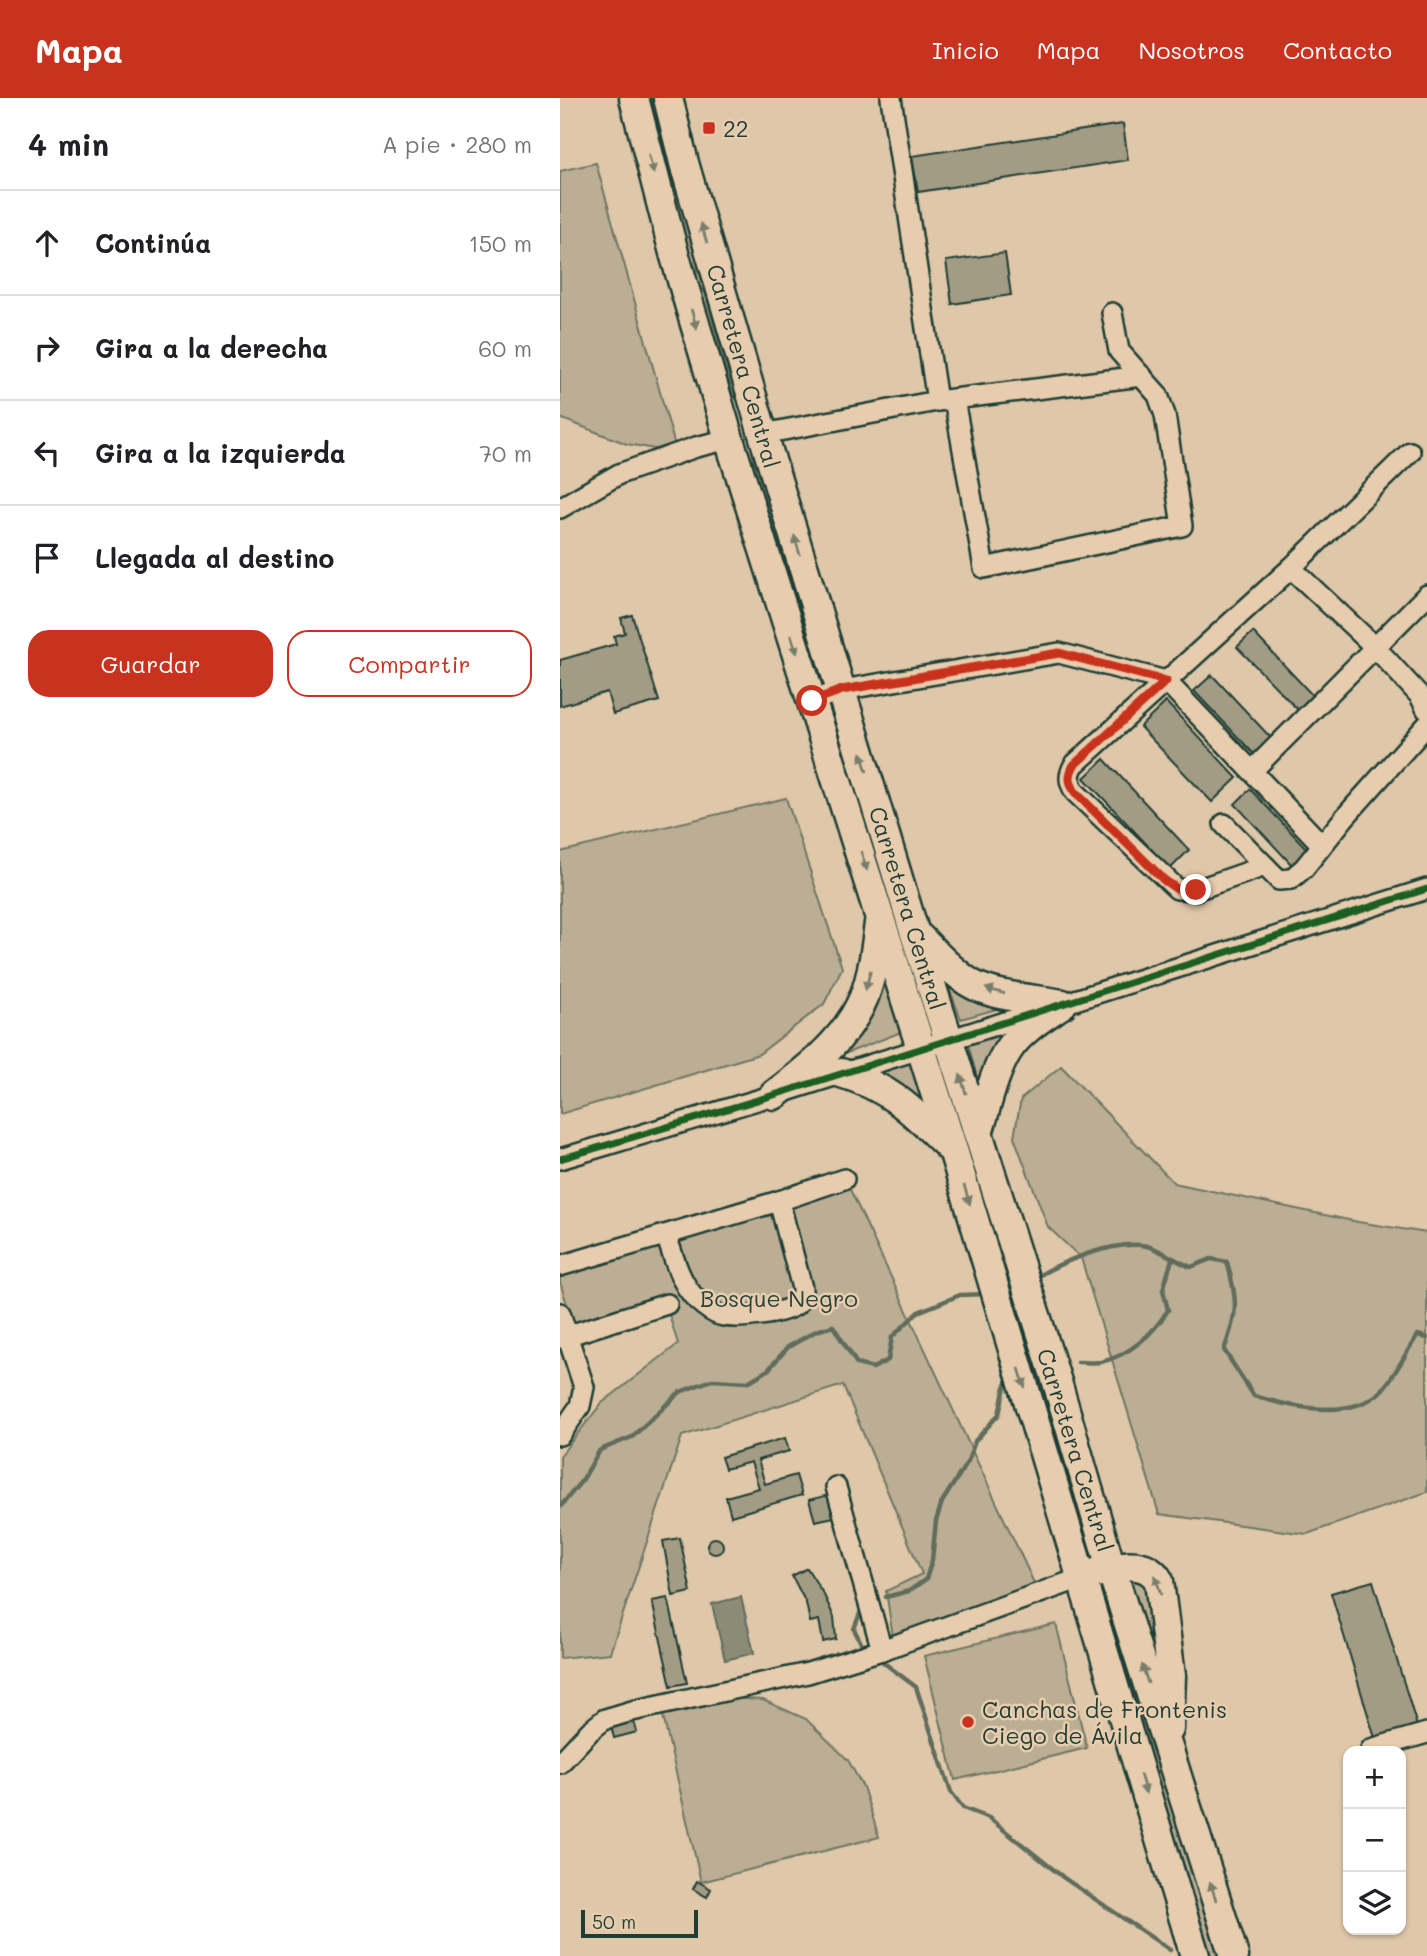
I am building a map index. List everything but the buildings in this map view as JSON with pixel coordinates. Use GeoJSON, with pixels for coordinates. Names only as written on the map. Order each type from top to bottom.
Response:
{"type":"FeatureCollection","features":[{"type":"Feature","properties":{"kind":"highway","name":"Carretera Central"},"geometry":{"type":"LineString","coordinates":[[634,98],[674,253],[729,439],[881,913],[1195,1956]]}},
{"type":"Feature","properties":{"kind":"highway","name":"Carretera Central"},"geometry":{"type":"LineString","coordinates":[[668,98],[684,163],[763,434],[915,934],[1234,1956]]}},
{"type":"Feature","properties":{"kind":"highway"},"geometry":{"type":"LineString","coordinates":[[729,439],[763,434]]}},
{"type":"Feature","properties":{"kind":"highway"},"geometry":{"type":"LineString","coordinates":[[774,1095],[810,1067],[843,1033],[863,998],[874,958],[881,913]]}},
{"type":"Feature","properties":{"kind":"highway"},"geometry":{"type":"LineString","coordinates":[[915,934],[946,964],[972,984],[1002,993],[1062,1004]]}},
{"type":"Feature","properties":{"kind":"highway"},"geometry":{"type":"LineString","coordinates":[[978,1133],[996,1077],[1008,1050],[1028,1028],[1062,1004]]}},
{"type":"Feature","properties":{"kind":"highway"},"geometry":{"type":"LineString","coordinates":[[841,1073],[867,1081],[895,1097],[954,1153]]}},
{"type":"Feature","properties":{"kind":"highway"},"geometry":{"type":"LineString","coordinates":[[1081,1578],[1111,1568],[1142,1566],[1150,1569],[1159,1581],[1171,1676],[1169,1750]]}},
{"type":"Feature","properties":{"kind":"highway"},"geometry":{"type":"LineString","coordinates":[[1180,1906],[1181,1956]]}},
{"type":"Feature","properties":{"kind":"street"},"geometry":{"type":"LineString","coordinates":[[891,98],[945,400],[984,568],[1182,526],[1165,415],[1158,395],[1119,351],[1112,313]]}},
{"type":"Feature","properties":{"kind":"street"},"geometry":{"type":"LineString","coordinates":[[763,434],[945,400],[1142,376]]}},
{"type":"Feature","properties":{"kind":"street"},"geometry":{"type":"LineString","coordinates":[[560,508],[619,474],[696,447],[729,439]]}},
{"type":"Feature","properties":{"kind":"street"},"geometry":{"type":"LineString","coordinates":[[1265,866],[1196,890],[1177,889],[1075,792],[1070,784],[1070,774],[1074,765],[1291,568],[1410,452]]}},
{"type":"Feature","properties":{"kind":"street"},"geometry":{"type":"LineString","coordinates":[[1291,568],[1375,647],[1420,696],[1427,710]]}},
{"type":"Feature","properties":{"kind":"street"},"geometry":{"type":"LineString","coordinates":[[1252,770],[1427,596]]}},
{"type":"Feature","properties":{"kind":"street"},"geometry":{"type":"LineString","coordinates":[[812,701],[842,690],[1059,653],[1166,681],[1322,845]]}},
{"type":"Feature","properties":{"kind":"street"},"geometry":{"type":"LineString","coordinates":[[1224,824],[1279,880],[1291,879],[1304,868],[1427,725]]}},
{"type":"Feature","properties":{"kind":"street"},"geometry":{"type":"LineString","coordinates":[[560,1159],[774,1095],[1427,889]]}},
{"type":"Feature","properties":{"kind":"street"},"geometry":{"type":"LineString","coordinates":[[560,1266],[844,1179]]}},
{"type":"Feature","properties":{"kind":"street"},"geometry":{"type":"LineString","coordinates":[[666,1235],[685,1287],[703,1306],[722,1316],[747,1316],[786,1310],[797,1303],[802,1296],[802,1288],[779,1201]]}},
{"type":"Feature","properties":{"kind":"street"},"geometry":{"type":"LineString","coordinates":[[564,1336],[667,1304]]}},
{"type":"Feature","properties":{"kind":"street"},"geometry":{"type":"LineString","coordinates":[[560,1313],[564,1336],[584,1387],[580,1405],[560,1435]]}},
{"type":"Feature","properties":{"kind":"street"},"geometry":{"type":"LineString","coordinates":[[836,1487],[883,1650]]}},
{"type":"Feature","properties":{"kind":"street"},"geometry":{"type":"LineString","coordinates":[[560,1763],[590,1731],[605,1720],[632,1711],[808,1672],[883,1650],[1081,1578]]}},
{"type":"Feature","properties":{"kind":"street"},"geometry":{"type":"LineString","coordinates":[[1382,1746],[1427,1733]]}},
{"type":"Feature","properties":{"kind":"green space"},"geometry":{"type":"Polygon","coordinates":[[[646,98],[656,98],[743,411],[732,391],[700,275],[687,252],[646,98]]]}},
{"type":"Feature","properties":{"kind":"green space"},"geometry":{"type":"Polygon","coordinates":[[[596,163],[677,453],[627,444],[560,418],[560,171],[596,163]]]}},
{"type":"Feature","properties":{"kind":"green space"},"geometry":{"type":"Polygon","coordinates":[[[753,454],[762,473],[923,1001],[914,990],[755,474],[753,454]]]}},
{"type":"Feature","properties":{"kind":"green space"},"geometry":{"type":"Polygon","coordinates":[[[786,798],[842,968],[824,1004],[759,1054],[560,1114],[560,852],[786,798]]]}},
{"type":"Feature","properties":{"kind":"green space"},"geometry":{"type":"Polygon","coordinates":[[[880,967],[904,1031],[829,1060],[880,967]]]}},
{"type":"Feature","properties":{"kind":"green space"},"geometry":{"type":"Polygon","coordinates":[[[942,969],[1011,1005],[961,1019],[942,969]]]}},
{"type":"Feature","properties":{"kind":"green space"},"geometry":{"type":"Polygon","coordinates":[[[1027,1021],[981,1094],[968,1043],[1027,1021]]]}},
{"type":"Feature","properties":{"kind":"green space"},"geometry":{"type":"Polygon","coordinates":[[[914,1059],[934,1116],[869,1072],[914,1059]]]}},
{"type":"Feature","properties":{"kind":"green space"},"geometry":{"type":"Polygon","coordinates":[[[1061,1066],[1174,1183],[1358,1222],[1427,1233],[1427,1492],[1307,1534],[1159,1514],[1081,1258],[1048,1227],[1014,1137],[1021,1099],[1061,1066]]]}},
{"type":"Feature","properties":{"kind":"green space","name":"Bosque Negro"},"geometry":{"type":"Polygon","coordinates":[[[841,1170],[1041,1598],[894,1644],[886,1591],[922,1574],[843,1385],[682,1436],[610,1653],[560,1658],[560,1456],[602,1403],[678,1344],[664,1298],[573,1323],[560,1282],[560,1260],[841,1170]]]}},
{"type":"Feature","properties":{"kind":"green space"},"geometry":{"type":"Polygon","coordinates":[[[1024,1308],[1091,1545],[1015,1310],[1024,1308]]]}},
{"type":"Feature","properties":{"kind":"green space"},"geometry":{"type":"Polygon","coordinates":[[[1128,1573],[1148,1578],[1163,1686],[1128,1573]]]}},
{"type":"Feature","properties":{"kind":"green space"},"geometry":{"type":"Polygon","coordinates":[[[1107,1598],[1222,1956],[1211,1956],[1107,1608],[1107,1598]]]}},
{"type":"Feature","properties":{"kind":"green space"},"geometry":{"type":"Polygon","coordinates":[[[1056,1624],[1087,1748],[955,1780],[924,1656],[1056,1624]]]}},
{"type":"Feature","properties":{"kind":"green space"},"geometry":{"type":"Polygon","coordinates":[[[715,1697],[763,1700],[806,1719],[848,1760],[863,1787],[879,1837],[701,1882],[661,1707],[715,1697]]]}},
{"type":"Feature","properties":{"kind":"shaded area"},"geometry":{"type":"Polygon","coordinates":[[[741,1597],[754,1653],[725,1660],[712,1604],[741,1597]]]}},
{"type":"Feature","properties":{"kind":"waterway"},"geometry":{"type":"LineString","coordinates":[[1034,1279],[1073,1259],[1120,1246],[1147,1246],[1191,1267],[1211,1259],[1227,1262],[1235,1306],[1224,1350],[1254,1396],[1303,1407],[1337,1409],[1368,1400],[1386,1385],[1418,1335],[1427,1338]]}},
{"type":"Feature","properties":{"kind":"waterway"},"geometry":{"type":"LineString","coordinates":[[1078,1362],[1112,1359],[1131,1349],[1155,1327],[1168,1310],[1163,1290],[1172,1259]]}},
{"type":"Feature","properties":{"kind":"waterway"},"geometry":{"type":"LineString","coordinates":[[560,1507],[583,1479],[600,1450],[632,1437],[680,1392],[712,1380],[748,1382],[768,1370],[788,1347],[816,1331],[833,1326],[857,1364],[873,1368],[888,1360],[892,1337],[918,1312],[960,1295],[987,1294]]}},
{"type":"Feature","properties":{"kind":"waterway"},"geometry":{"type":"LineString","coordinates":[[886,1597],[909,1591],[926,1579],[942,1502],[968,1461],[975,1441],[999,1414],[1005,1387],[1011,1377]]}},
{"type":"Feature","properties":{"kind":"waterway"},"geometry":{"type":"LineString","coordinates":[[861,1643],[854,1629],[862,1608]]}},
{"type":"Feature","properties":{"kind":"waterway"},"geometry":{"type":"LineString","coordinates":[[884,1663],[916,1687],[951,1792],[963,1808],[989,1818],[1064,1878],[1170,1950]]}},
{"type":"Feature","properties":{"kind":"cycle path"},"geometry":{"type":"LineString","coordinates":[[560,1159],[774,1095],[1427,889]]}},
{"type":"Feature","properties":{"kind":"place","name":"22"},"geometry":{"type":"Point","coordinates":[709,128]}},
{"type":"Feature","properties":{"kind":"place","name":"Canchas de Frontenis Ciego de Ávila"},"geometry":{"type":"Point","coordinates":[968,1722]}},
{"type":"Feature","properties":{"kind":"route"},"geometry":{"type":"LineString","coordinates":[[812,701],[842,690],[1059,653],[1166,681],[1074,765],[1070,784],[1164,880],[1177,889],[1196,890]]}}]}
